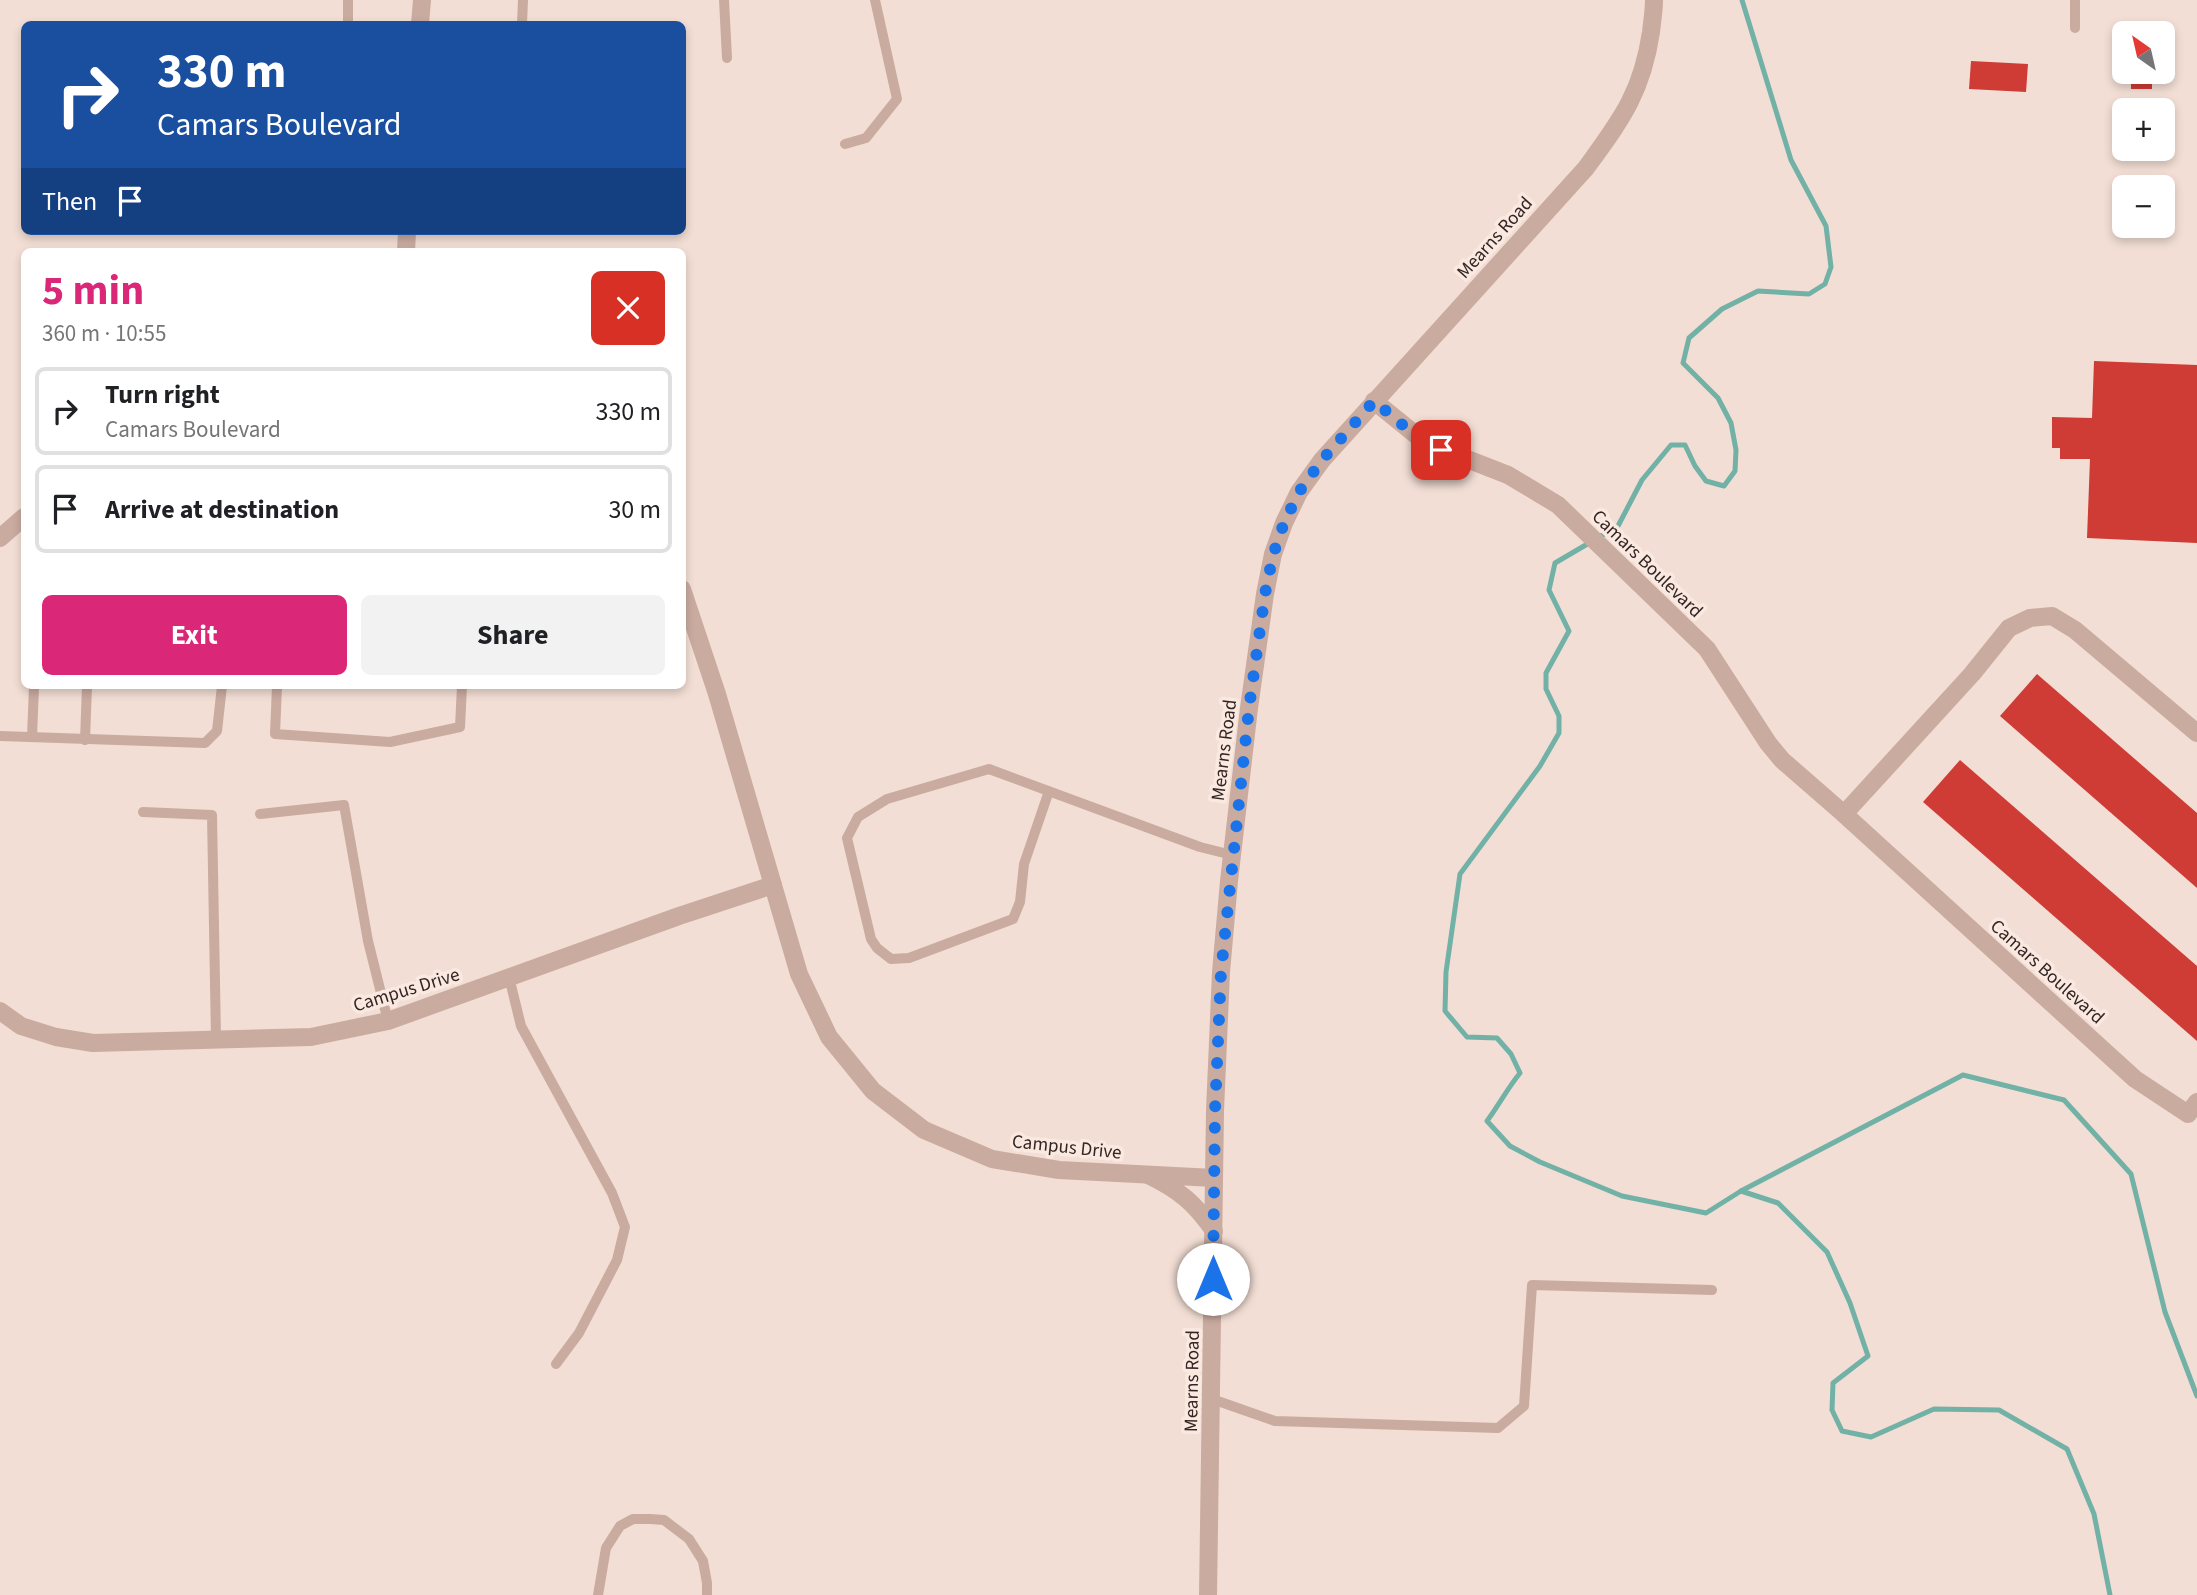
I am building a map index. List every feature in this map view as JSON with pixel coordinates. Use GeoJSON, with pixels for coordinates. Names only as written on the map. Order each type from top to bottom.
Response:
{"type":"FeatureCollection","features":[{"type":"Feature","properties":{"kind":"street"},"geometry":{"type":"LineString","coordinates":[[420,21],[422,0]]}},
{"type":"Feature","properties":{"kind":"street","name":"Mearns Road"},"geometry":{"type":"LineString","coordinates":[[1208,1595],[1214,1178],[1221,972],[1249,708],[1273,555],[1299,492],[1322,460],[1586,168],[1623,117],[1640,83],[1647,59],[1654,0]]}},
{"type":"Feature","properties":{"kind":"street","name":"Camars Boulevard"},"geometry":{"type":"LineString","coordinates":[[1374,401],[1426,443],[1508,475],[1559,505],[1707,649],[1782,760],[2135,1079],[2194,1111]]}},
{"type":"Feature","properties":{"kind":"street"},"geometry":{"type":"LineString","coordinates":[[0,538],[21,520]]}},
{"type":"Feature","properties":{"kind":"street","name":"Campus Drive"},"geometry":{"type":"LineString","coordinates":[[686,601],[717,694],[799,974],[829,1037],[873,1091],[924,1130],[992,1159],[1059,1170],[1214,1178]]}},
{"type":"Feature","properties":{"kind":"street"},"geometry":{"type":"LineString","coordinates":[[1844,814],[1972,674],[2009,628],[2030,618],[2052,616],[2075,630],[2197,733]]}},
{"type":"Feature","properties":{"kind":"street","name":"Campus Drive"},"geometry":{"type":"LineString","coordinates":[[0,1011],[21,1026],[57,1037],[93,1043],[311,1037],[388,1021],[773,886]]}},
{"type":"Feature","properties":{"kind":"street"},"geometry":{"type":"LineString","coordinates":[[1149,1175],[1174,1188],[1191,1202],[1214,1231]]}},
{"type":"Feature","properties":{"kind":"lane"},"geometry":{"type":"LineString","coordinates":[[348,0],[348,21]]}},
{"type":"Feature","properties":{"kind":"lane"},"geometry":{"type":"LineString","coordinates":[[523,0],[523,21]]}},
{"type":"Feature","properties":{"kind":"lane"},"geometry":{"type":"LineString","coordinates":[[724,0],[727,58]]}},
{"type":"Feature","properties":{"kind":"lane"},"geometry":{"type":"LineString","coordinates":[[845,144],[866,138],[897,99],[874,0]]}},
{"type":"Feature","properties":{"kind":"lane"},"geometry":{"type":"LineString","coordinates":[[2074,28],[2075,0]]}},
{"type":"Feature","properties":{"kind":"lane"},"geometry":{"type":"LineString","coordinates":[[32,737],[34,689]]}},
{"type":"Feature","properties":{"kind":"lane"},"geometry":{"type":"LineString","coordinates":[[85,740],[87,689]]}},
{"type":"Feature","properties":{"kind":"lane"},"geometry":{"type":"LineString","coordinates":[[0,736],[205,743],[217,731],[222,689]]}},
{"type":"Feature","properties":{"kind":"lane"},"geometry":{"type":"LineString","coordinates":[[277,689],[275,734],[390,742],[460,727],[462,689]]}},
{"type":"Feature","properties":{"kind":"lane"},"geometry":{"type":"LineString","coordinates":[[1049,791],[1024,864],[1020,902],[1013,919],[909,958],[891,959],[877,948],[872,940],[847,838],[858,817],[887,799],[989,769],[1049,791],[1200,847],[1232,855]]}},
{"type":"Feature","properties":{"kind":"lane"},"geometry":{"type":"LineString","coordinates":[[260,814],[344,805],[368,941],[388,1021]]}},
{"type":"Feature","properties":{"kind":"lane"},"geometry":{"type":"LineString","coordinates":[[143,812],[212,815],[216,1039]]}},
{"type":"Feature","properties":{"kind":"lane"},"geometry":{"type":"LineString","coordinates":[[509,977],[521,1026],[612,1193],[625,1227],[617,1260],[579,1333],[556,1364]]}},
{"type":"Feature","properties":{"kind":"lane"},"geometry":{"type":"LineString","coordinates":[[1212,1399],[1275,1421],[1498,1428],[1524,1406],[1532,1285],[1712,1290]]}},
{"type":"Feature","properties":{"kind":"lane"},"geometry":{"type":"LineString","coordinates":[[598,1595],[606,1549],[620,1526],[633,1519],[650,1519],[664,1520],[689,1539],[704,1561],[707,1595]]}},
{"type":"Feature","properties":{"kind":"building"},"geometry":{"type":"Polygon","coordinates":[[[1971,61],[2028,64],[2026,92],[1969,89],[1971,61]]]}},
{"type":"Feature","properties":{"kind":"building"},"geometry":{"type":"Polygon","coordinates":[[[2131,84],[2152,84],[2152,89],[2131,89],[2131,84]]]}},
{"type":"Feature","properties":{"kind":"building"},"geometry":{"type":"Polygon","coordinates":[[[2094,361],[2197,365],[2197,543],[2087,538],[2090,459],[2060,459],[2060,448],[2052,448],[2052,417],[2092,418],[2094,361]]]}},
{"type":"Feature","properties":{"kind":"building"},"geometry":{"type":"Polygon","coordinates":[[[2037,674],[2197,813],[2197,888],[2000,716],[2037,674]]]}},
{"type":"Feature","properties":{"kind":"building"},"geometry":{"type":"Polygon","coordinates":[[[1960,760],[2197,966],[2197,1041],[1923,802],[1960,760]]]}},
{"type":"Feature","properties":{"kind":"waterway"},"geometry":{"type":"LineString","coordinates":[[1742,0],[1791,160],[1826,226],[1831,267],[1825,284],[1809,294],[1758,291],[1722,309],[1689,338],[1683,363],[1718,398],[1731,423],[1736,450],[1735,471],[1724,486],[1706,481],[1685,445],[1671,445],[1642,480],[1618,526],[1555,563],[1549,590],[1569,631],[1546,673],[1546,689],[1559,716],[1559,733],[1540,766],[1460,874],[1446,972],[1445,1011],[1467,1037],[1497,1038],[1511,1054],[1520,1073],[1487,1121],[1510,1146],[1540,1162],[1622,1196],[1706,1213],[1741,1191],[1963,1075],[2064,1100],[2131,1174],[2165,1312],[2197,1396]]}},
{"type":"Feature","properties":{"kind":"waterway"},"geometry":{"type":"LineString","coordinates":[[1741,1191],[1778,1203],[1827,1252],[1850,1303],[1868,1356],[1833,1383],[1832,1410],[1842,1431],[1871,1437],[1934,1409],[1999,1410],[2067,1449],[2094,1514],[2110,1595]]}},
{"type":"Feature","properties":{"kind":"route"},"geometry":{"type":"LineString","coordinates":[[1213,1279],[1215,1111],[1221,972],[1249,708],[1273,555],[1299,492],[1322,460],[1374,401],[1426,443],[1441,450]]}}]}
